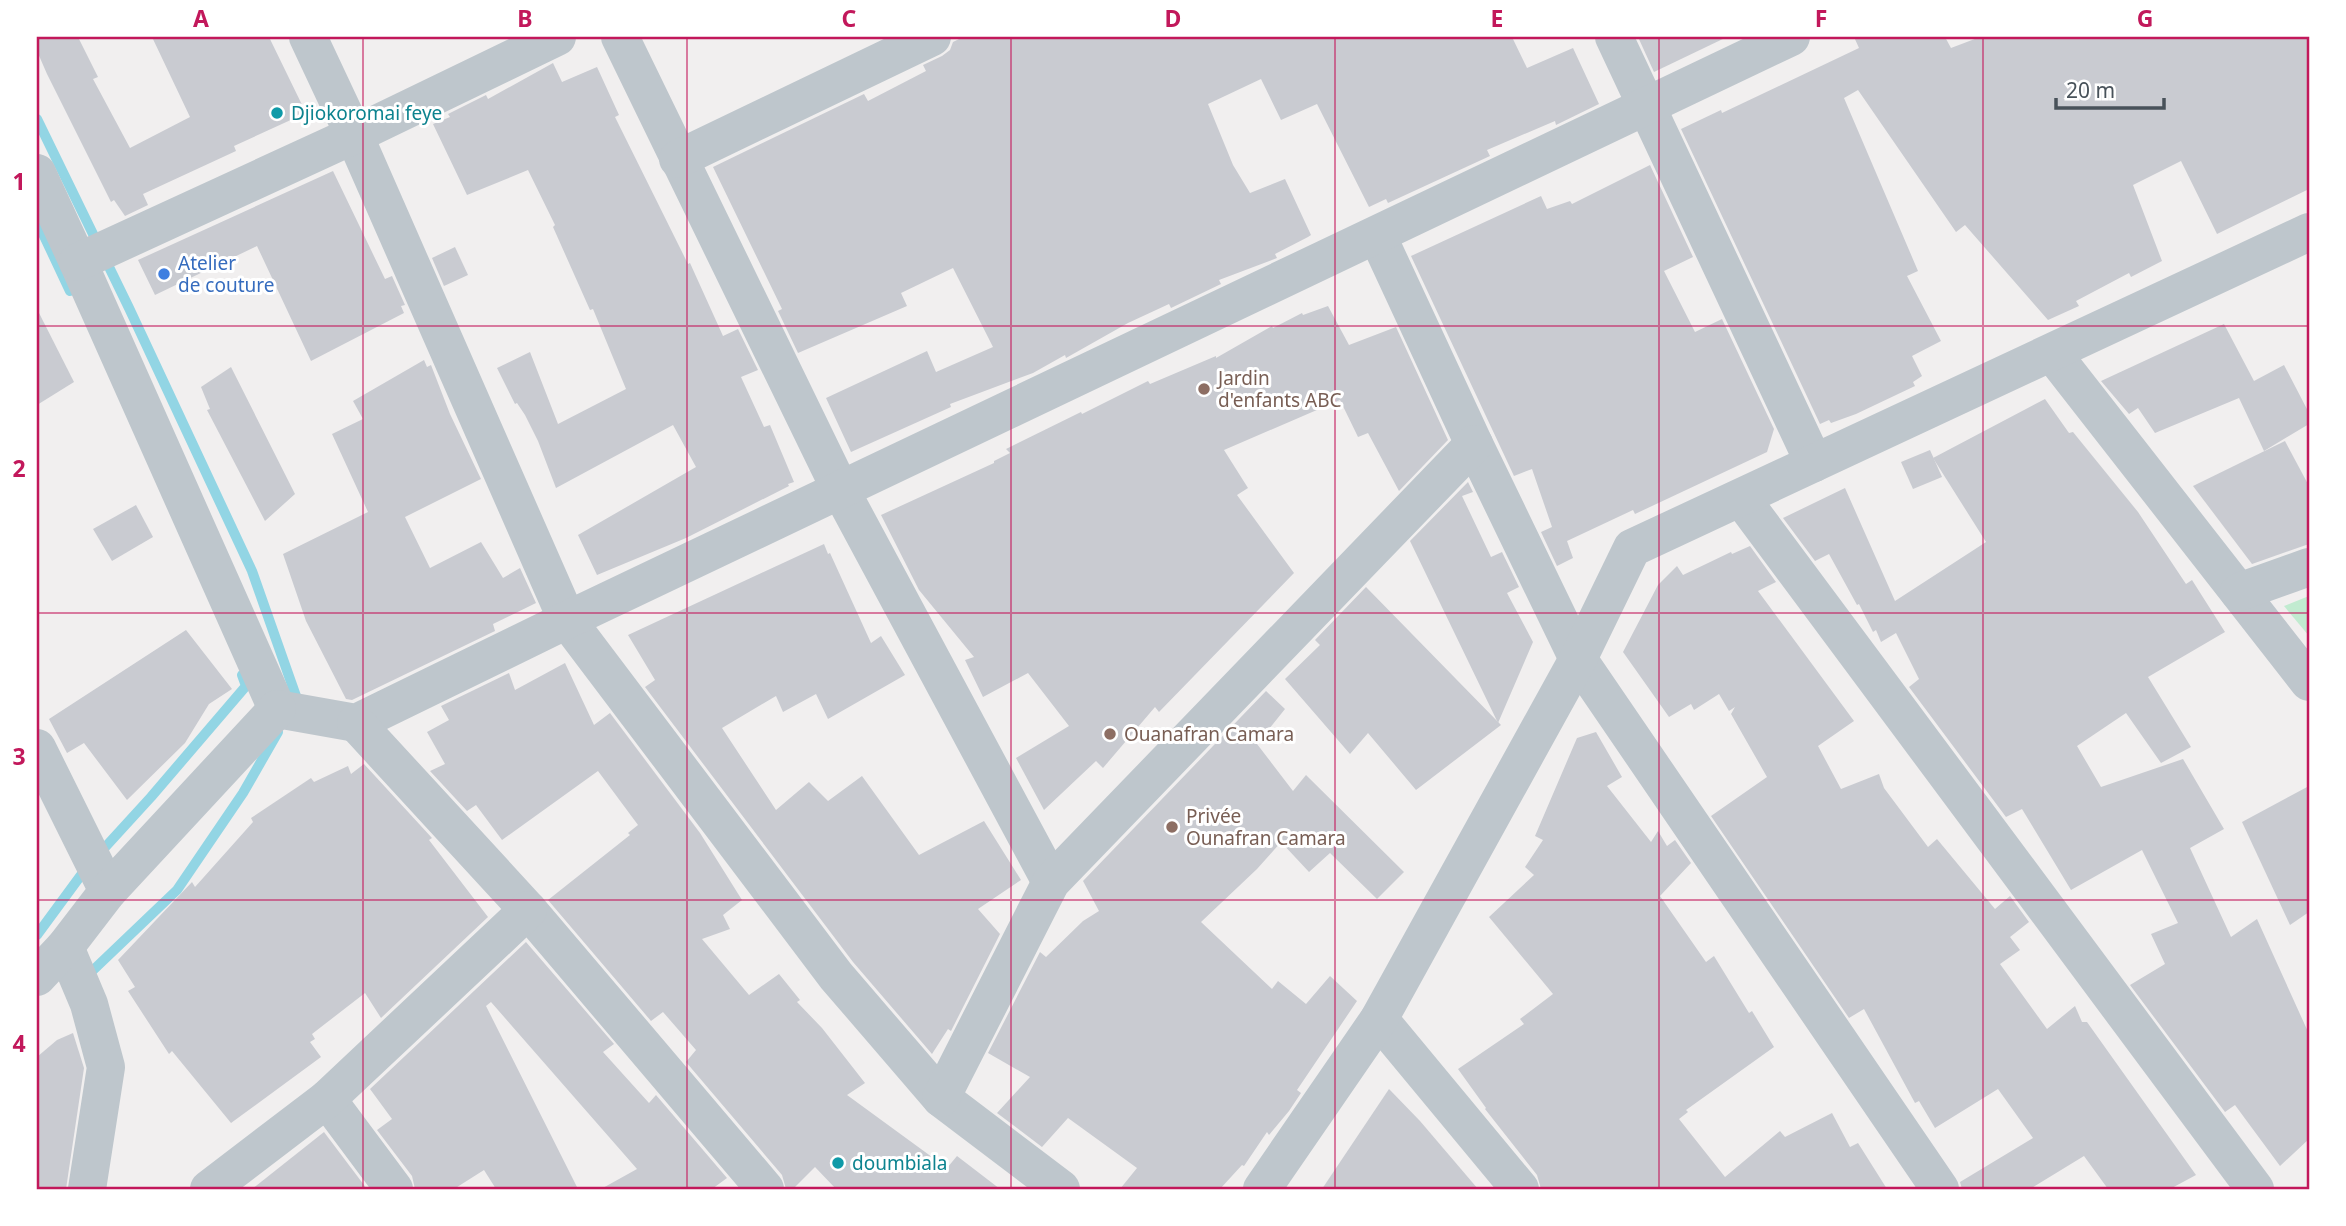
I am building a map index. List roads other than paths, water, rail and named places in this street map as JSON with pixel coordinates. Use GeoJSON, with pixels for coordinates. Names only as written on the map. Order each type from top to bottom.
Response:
{"type":"FeatureCollection","features":[{"type":"Feature","properties":{"kind":"street"},"geometry":{"type":"LineString","coordinates":[[308,37],[354,135],[567,620],[836,976],[941,1098],[1061,1189]]}},
{"type":"Feature","properties":{"kind":"street"},"geometry":{"type":"LineString","coordinates":[[78,262],[354,135],[557,37]]}},
{"type":"Feature","properties":{"kind":"street"},"geometry":{"type":"LineString","coordinates":[[620,37],[841,491],[1051,882]]}},
{"type":"Feature","properties":{"kind":"street"},"geometry":{"type":"LineString","coordinates":[[678,159],[932,37]]}},
{"type":"Feature","properties":{"kind":"street"},"geometry":{"type":"LineString","coordinates":[[1614,37],[1814,463]]}},
{"type":"Feature","properties":{"kind":"street"},"geometry":{"type":"LineString","coordinates":[[277,709],[356,723],[1791,37]]}},
{"type":"Feature","properties":{"kind":"street"},"geometry":{"type":"LineString","coordinates":[[37,173],[49,235],[78,262],[277,709]]}},
{"type":"Feature","properties":{"kind":"street"},"geometry":{"type":"LineString","coordinates":[[1270,1186],[1379,1019],[1578,659],[1632,548],[2309,232]]}},
{"type":"Feature","properties":{"kind":"street"},"geometry":{"type":"LineString","coordinates":[[1377,235],[1578,659],[1940,1189]]}},
{"type":"Feature","properties":{"kind":"street"},"geometry":{"type":"LineString","coordinates":[[2052,353],[2309,682]]}},
{"type":"Feature","properties":{"kind":"street"},"geometry":{"type":"LineString","coordinates":[[941,1098],[1051,882],[1474,444]]}},
{"type":"Feature","properties":{"kind":"street"},"geometry":{"type":"LineString","coordinates":[[1741,498],[2255,1189]]}},
{"type":"Feature","properties":{"kind":"street"},"geometry":{"type":"LineString","coordinates":[[2239,592],[2309,567]]}},
{"type":"Feature","properties":{"kind":"street"},"geometry":{"type":"LineString","coordinates":[[37,977],[65,947],[108,891],[277,709]]}},
{"type":"Feature","properties":{"kind":"street"},"geometry":{"type":"LineString","coordinates":[[356,723],[528,910],[765,1189]]}},
{"type":"Feature","properties":{"kind":"street"},"geometry":{"type":"LineString","coordinates":[[37,748],[108,891]]}},
{"type":"Feature","properties":{"kind":"street"},"geometry":{"type":"LineString","coordinates":[[209,1189],[327,1100],[528,910]]}},
{"type":"Feature","properties":{"kind":"street"},"geometry":{"type":"LineString","coordinates":[[65,947],[89,1003],[106,1067],[87,1189]]}},
{"type":"Feature","properties":{"kind":"street"},"geometry":{"type":"LineString","coordinates":[[1379,1019],[1520,1189]]}},
{"type":"Feature","properties":{"kind":"street"},"geometry":{"type":"LineString","coordinates":[[327,1100],[394,1189]]}},
{"type":"Feature","properties":{"kind":"waterway"},"geometry":{"type":"LineString","coordinates":[[37,119],[252,571],[297,699],[294,703]]}},
{"type":"Feature","properties":{"kind":"waterway"},"geometry":{"type":"LineString","coordinates":[[37,221],[70,291]]}},
{"type":"Feature","properties":{"kind":"waterway"},"geometry":{"type":"LineString","coordinates":[[98,855],[246,686],[242,675]]}},
{"type":"Feature","properties":{"kind":"waterway"},"geometry":{"type":"LineString","coordinates":[[89,977],[88,975],[177,890],[243,793],[278,732]]}},
{"type":"Feature","properties":{"kind":"waterway"},"geometry":{"type":"LineString","coordinates":[[37,935],[87,867]]}},
{"type":"Feature","properties":{"kind":"place","name":"Djiokoromai feye"},"geometry":{"type":"Point","coordinates":[277,113]}},
{"type":"Feature","properties":{"kind":"place","name":"Atelier de couture"},"geometry":{"type":"Point","coordinates":[164,274]}},
{"type":"Feature","properties":{"kind":"place","name":"Jardin d'enfants ABC"},"geometry":{"type":"Point","coordinates":[1204,389]}},
{"type":"Feature","properties":{"kind":"place","name":"Ouanafran Camara"},"geometry":{"type":"Point","coordinates":[1110,734]}},
{"type":"Feature","properties":{"kind":"place","name":"Privée Ounafran Camara"},"geometry":{"type":"Point","coordinates":[1172,827]}},
{"type":"Feature","properties":{"kind":"place","name":"doumbiala"},"geometry":{"type":"Point","coordinates":[838,1163]}}]}
